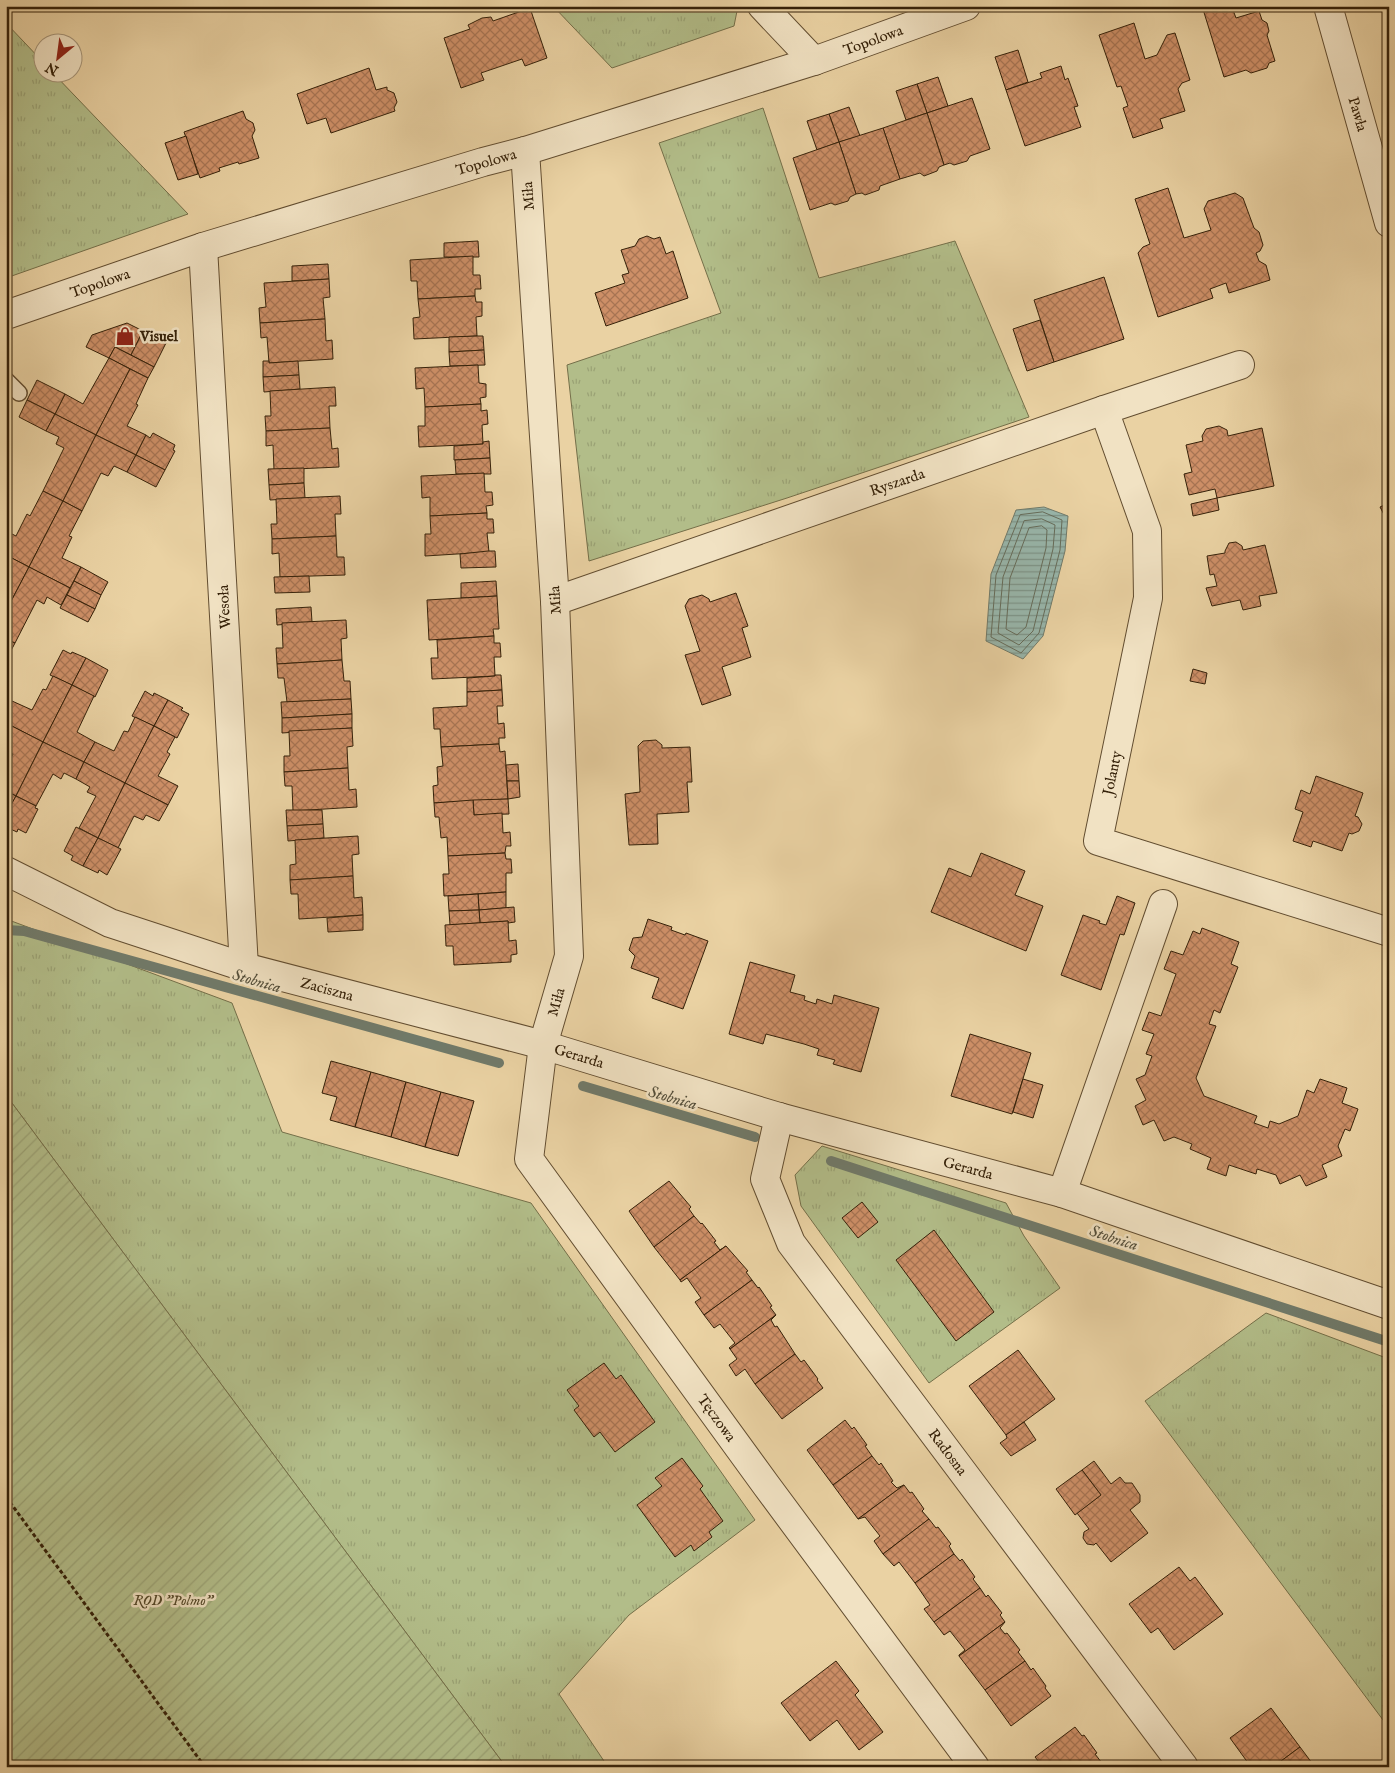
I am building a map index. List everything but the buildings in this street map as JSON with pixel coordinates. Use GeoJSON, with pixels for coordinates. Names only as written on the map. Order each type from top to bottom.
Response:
{"type":"FeatureCollection","features":[{"type":"Feature","properties":{"kind":"street"},"geometry":{"type":"LineString","coordinates":[[762,6],[814,62]]}},
{"type":"Feature","properties":{"kind":"street","name":"Topolowa"},"geometry":{"type":"LineString","coordinates":[[6,315],[204,247],[814,62],[966,6]]}},
{"type":"Feature","properties":{"kind":"street","name":"Pawła"},"geometry":{"type":"LineString","coordinates":[[1328,6],[1389,222]]}},
{"type":"Feature","properties":{"kind":"street","name":"Miła"},"geometry":{"type":"LineString","coordinates":[[525,151],[555,601],[569,956],[543,1045]]}},
{"type":"Feature","properties":{"kind":"street","name":"Wesoła"},"geometry":{"type":"LineString","coordinates":[[204,247],[244,967]]}},
{"type":"Feature","properties":{"kind":"street","name":"Ryszarda"},"geometry":{"type":"LineString","coordinates":[[555,601],[1104,410],[1240,365]]}},
{"type":"Feature","properties":{"kind":"street","name":"Jolanty"},"geometry":{"type":"LineString","coordinates":[[1104,410],[1147,531],[1148,598],[1098,841],[1389,932]]}},
{"type":"Feature","properties":{"kind":"street","name":"Zaciszna"},"geometry":{"type":"LineString","coordinates":[[6,871],[110,923],[244,967],[543,1045]]}},
{"type":"Feature","properties":{"kind":"street"},"geometry":{"type":"LineString","coordinates":[[1062,1193],[1163,904]]}},
{"type":"Feature","properties":{"kind":"street","name":"Gerarda"},"geometry":{"type":"LineString","coordinates":[[543,1045],[779,1117],[1062,1193],[1389,1305]]}},
{"type":"Feature","properties":{"kind":"street","name":"Tęczowa"},"geometry":{"type":"LineString","coordinates":[[543,1045],[529,1159],[755,1471],[975,1767]]}},
{"type":"Feature","properties":{"kind":"street","name":"Radosna"},"geometry":{"type":"LineString","coordinates":[[779,1117],[765,1180],[791,1242],[1184,1767]]}},
{"type":"Feature","properties":{"kind":"lane"},"geometry":{"type":"LineString","coordinates":[[6,380],[19,393]]}},
{"type":"Feature","properties":{"kind":"path"},"geometry":{"type":"LineString","coordinates":[[6,1497],[205,1767]]}},
{"type":"Feature","properties":{"kind":"green space"},"geometry":{"type":"Polygon","coordinates":[[[553,6],[738,6],[734,26],[612,68],[553,6]]]}},
{"type":"Feature","properties":{"kind":"green space"},"geometry":{"type":"Polygon","coordinates":[[[6,23],[32,50],[32,82],[62,82],[188,214],[6,278],[6,23]]]}},
{"type":"Feature","properties":{"kind":"green space"},"geometry":{"type":"Polygon","coordinates":[[[763,108],[819,278],[955,241],[1029,417],[787,498],[589,561],[567,365],[721,313],[659,143],[763,108]]]}},
{"type":"Feature","properties":{"kind":"green space"},"geometry":{"type":"Polygon","coordinates":[[[6,919],[232,1003],[282,1132],[531,1203],[755,1520],[629,1615],[559,1694],[608,1767],[506,1767],[6,1095],[6,919]]]}},
{"type":"Feature","properties":{"kind":"green space","name":"ROD \"Polmo\""},"geometry":{"type":"Polygon","coordinates":[[[6,1095],[506,1767],[6,1767],[6,1095]]]}},
{"type":"Feature","properties":{"kind":"green space"},"geometry":{"type":"Polygon","coordinates":[[[822,1146],[1006,1203],[1024,1236],[1060,1288],[929,1383],[801,1206],[795,1175],[822,1146]]]}},
{"type":"Feature","properties":{"kind":"green space"},"geometry":{"type":"Polygon","coordinates":[[[1266,1313],[1389,1359],[1389,1728],[1145,1401],[1266,1313]]]}},
{"type":"Feature","properties":{"kind":"water"},"geometry":{"type":"Polygon","coordinates":[[[1044,507],[1068,516],[1065,551],[1043,636],[1023,659],[986,641],[991,574],[1016,510],[1044,507]]]}},
{"type":"Feature","properties":{"kind":"waterway","name":"Stobnica"},"geometry":{"type":"LineString","coordinates":[[6,930],[24,931],[499,1063]]}},
{"type":"Feature","properties":{"kind":"waterway","name":"Stobnica"},"geometry":{"type":"LineString","coordinates":[[583,1086],[755,1137]]}},
{"type":"Feature","properties":{"kind":"waterway","name":"Stobnica"},"geometry":{"type":"LineString","coordinates":[[831,1161],[1389,1342]]}},
{"type":"Feature","properties":{"kind":"place","name":"Visuel"},"geometry":{"type":"Point","coordinates":[125,336]}}]}
